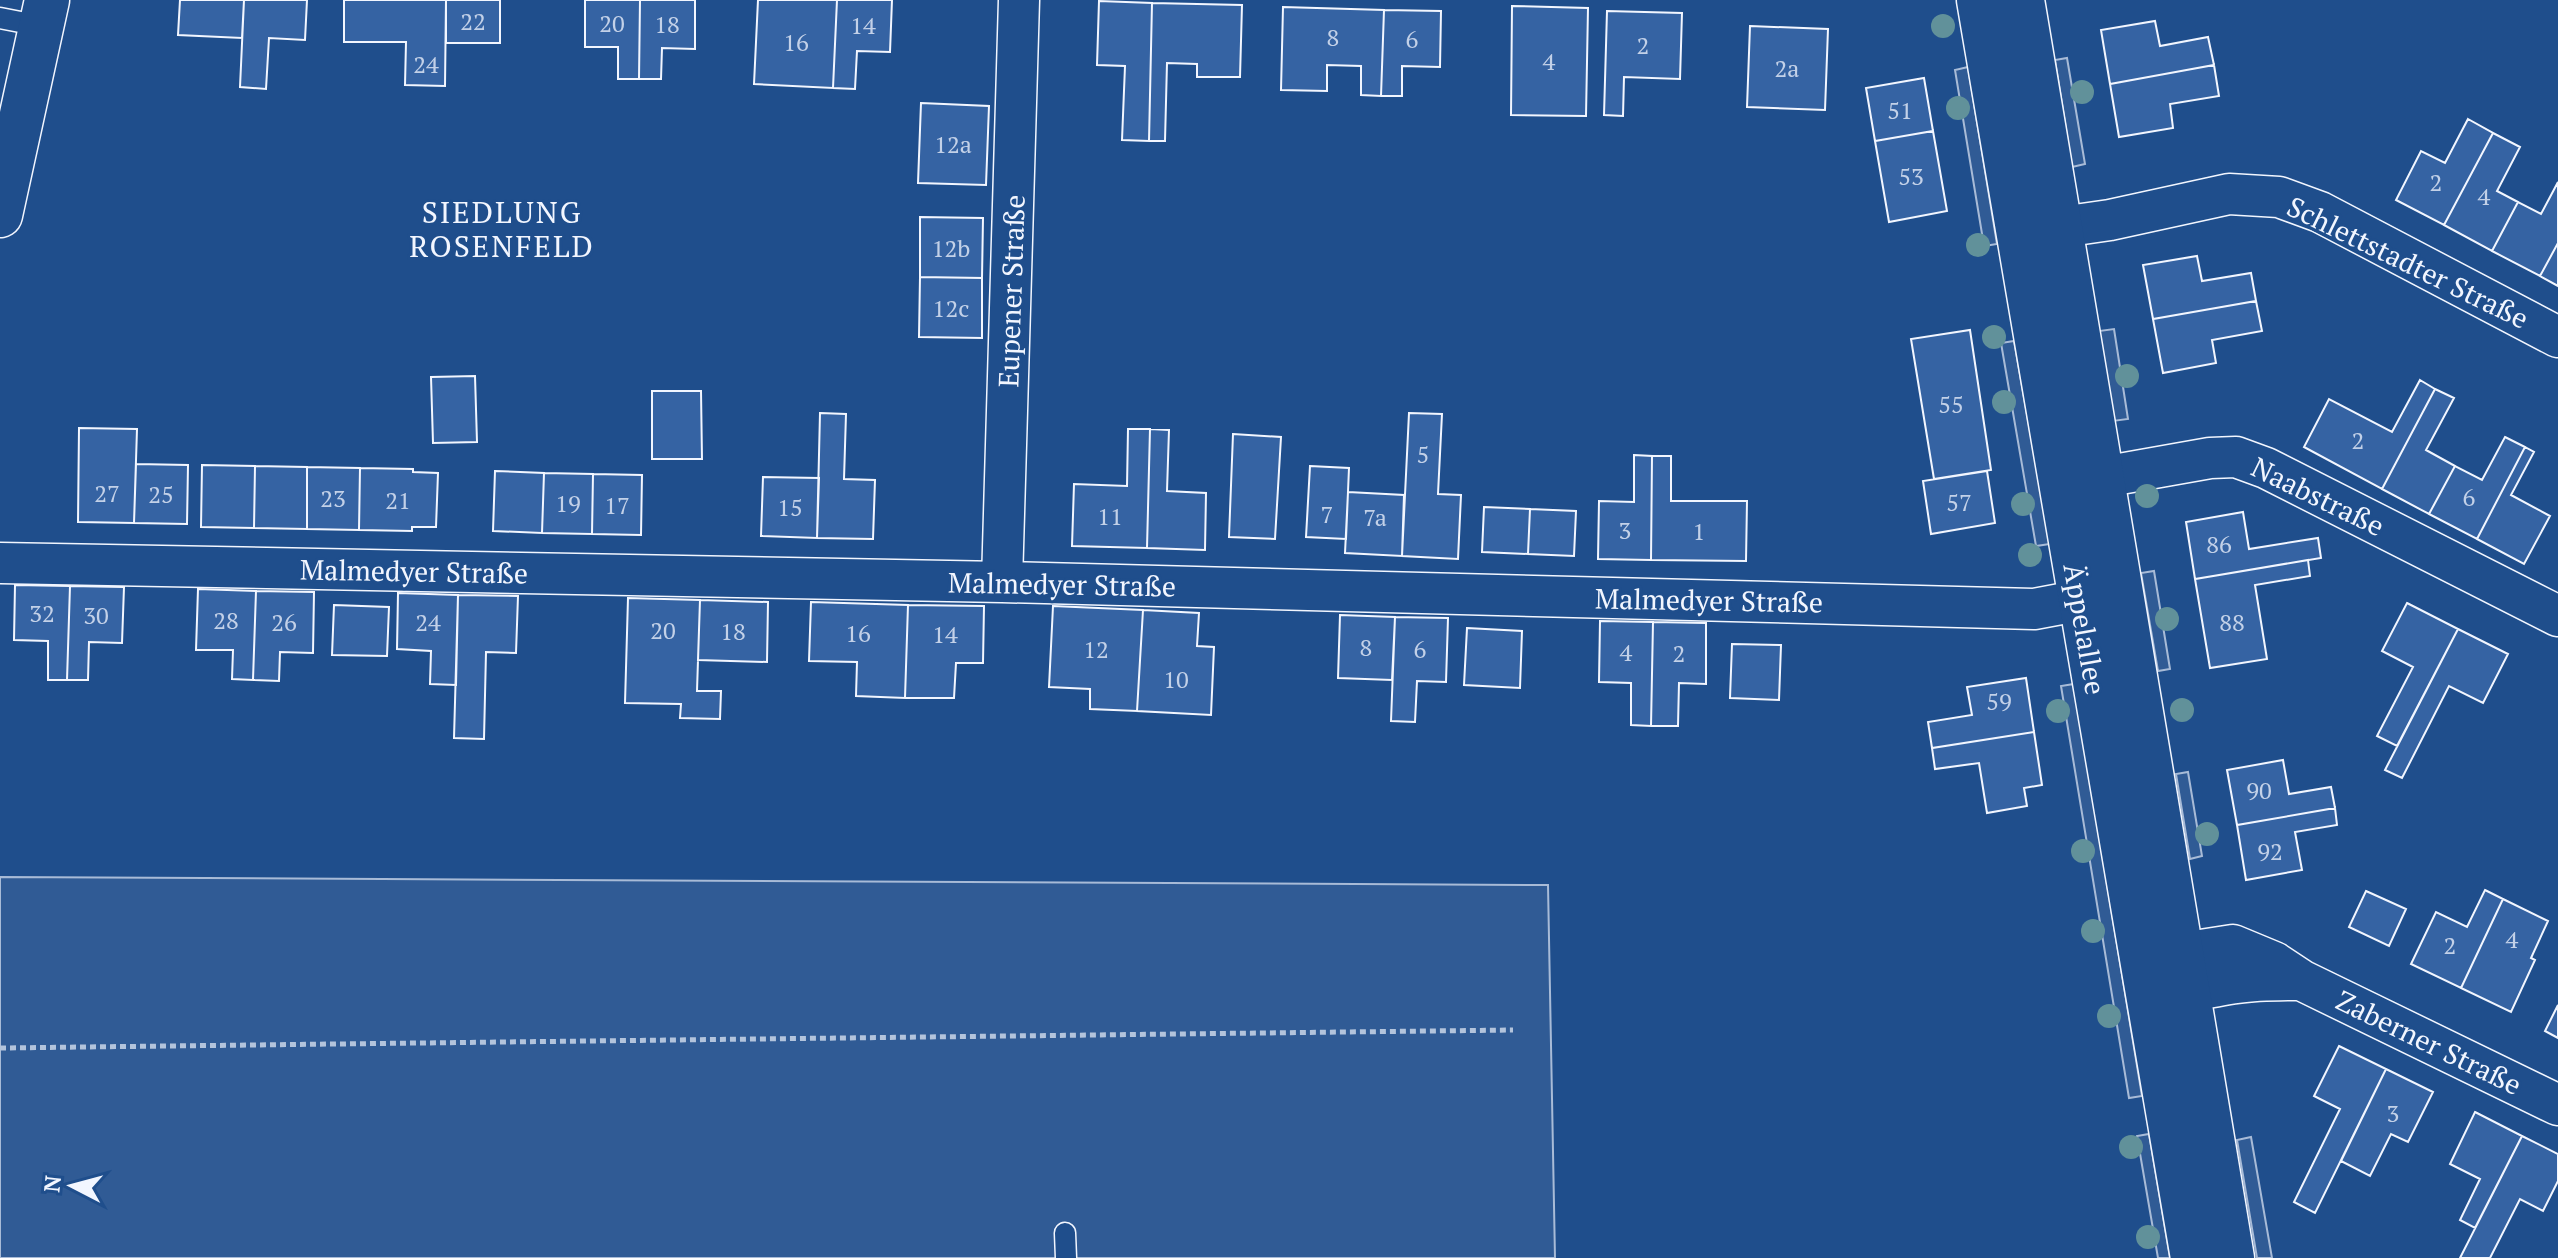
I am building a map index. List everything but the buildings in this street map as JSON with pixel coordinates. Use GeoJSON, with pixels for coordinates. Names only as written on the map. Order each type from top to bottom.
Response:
{"type":"FeatureCollection","features":[{"type":"Feature","properties":{"kind":"main road","name":"Äppelallee"},"geometry":{"type":"LineString","coordinates":[[1979,0],[2039,230],[2101,596],[2185,972],[2232,1258]]}},
{"type":"Feature","properties":{"kind":"main road","name":"Äppelallee"},"geometry":{"type":"LineString","coordinates":[[2022,0],[2039,230]]}},
{"type":"Feature","properties":{"kind":"main road"},"geometry":{"type":"LineString","coordinates":[[0,215],[29,15]]}},
{"type":"Feature","properties":{"kind":"main road","name":"Äppelallee"},"geometry":{"type":"LineString","coordinates":[[2101,596],[2144,979],[2193,1258]]}},
{"type":"Feature","properties":{"kind":"street","name":"Eupener Straße"},"geometry":{"type":"LineString","coordinates":[[1002,582],[1019,0]]}},
{"type":"Feature","properties":{"kind":"street","name":"Schlettstadter Straße"},"geometry":{"type":"LineString","coordinates":[[2039,230],[2110,220],[2229,194],[2279,197],[2320,212],[2558,337]]}},
{"type":"Feature","properties":{"kind":"street","name":"Naabstraße"},"geometry":{"type":"LineString","coordinates":[[2081,480],[2210,458],[2236,457],[2266,468],[2558,616]]}},
{"type":"Feature","properties":{"kind":"street","name":"Malmedyer Straße"},"geometry":{"type":"LineString","coordinates":[[0,563],[1002,582],[2034,609],[2101,596]]}},
{"type":"Feature","properties":{"kind":"street","name":"Zaberner Straße"},"geometry":{"type":"LineString","coordinates":[[2144,979],[2161,989],[2185,972],[2237,983],[2301,980],[2558,1105]]}},
{"type":"Feature","properties":{"kind":"lane"},"geometry":{"type":"LineString","coordinates":[[1065,1233],[1066,1258]]}},
{"type":"Feature","properties":{"kind":"path"},"geometry":{"type":"LineString","coordinates":[[0,1048],[1513,1030]]}},
{"type":"Feature","properties":{"kind":"shaded area"},"geometry":{"type":"Polygon","coordinates":[[[2067,58],[2085,164],[2072,167],[2055,60],[2067,58]]]}},
{"type":"Feature","properties":{"kind":"shaded area"},"geometry":{"type":"Polygon","coordinates":[[[1968,67],[1997,244],[1984,246],[1955,70],[1968,67]]]}},
{"type":"Feature","properties":{"kind":"shaded area"},"geometry":{"type":"Polygon","coordinates":[[[2114,329],[2128,419],[2113,421],[2099,331],[2114,329]]]}},
{"type":"Feature","properties":{"kind":"shaded area"},"geometry":{"type":"Polygon","coordinates":[[[2014,341],[2050,544],[2036,546],[2001,343],[2014,341]]]}},
{"type":"Feature","properties":{"kind":"shaded area"},"geometry":{"type":"Polygon","coordinates":[[[2154,571],[2170,669],[2158,671],[2141,573],[2154,571]]]}},
{"type":"Feature","properties":{"kind":"shaded area"},"geometry":{"type":"Polygon","coordinates":[[[2074,684],[2142,1096],[2129,1098],[2061,686],[2074,684]]]}},
{"type":"Feature","properties":{"kind":"shaded area"},"geometry":{"type":"Polygon","coordinates":[[[2188,772],[2202,856],[2190,859],[2176,774],[2188,772]]]}},
{"type":"Feature","properties":{"kind":"shaded area"},"geometry":{"type":"Polygon","coordinates":[[[0,877],[1548,885],[1555,1258],[0,1258],[0,877]]]}},
{"type":"Feature","properties":{"kind":"shaded area"},"geometry":{"type":"Polygon","coordinates":[[[2149,1134],[2170,1258],[2158,1258],[2137,1136],[2149,1134]]]}},
{"type":"Feature","properties":{"kind":"shaded area"},"geometry":{"type":"Polygon","coordinates":[[[2251,1137],[2272,1258],[2257,1258],[2237,1140],[2251,1137]]]}},
{"type":"Feature","properties":{"kind":"district","name":"SIEDLUNG ROSENFELD"},"geometry":{"type":"Point","coordinates":[502,229]}}]}
